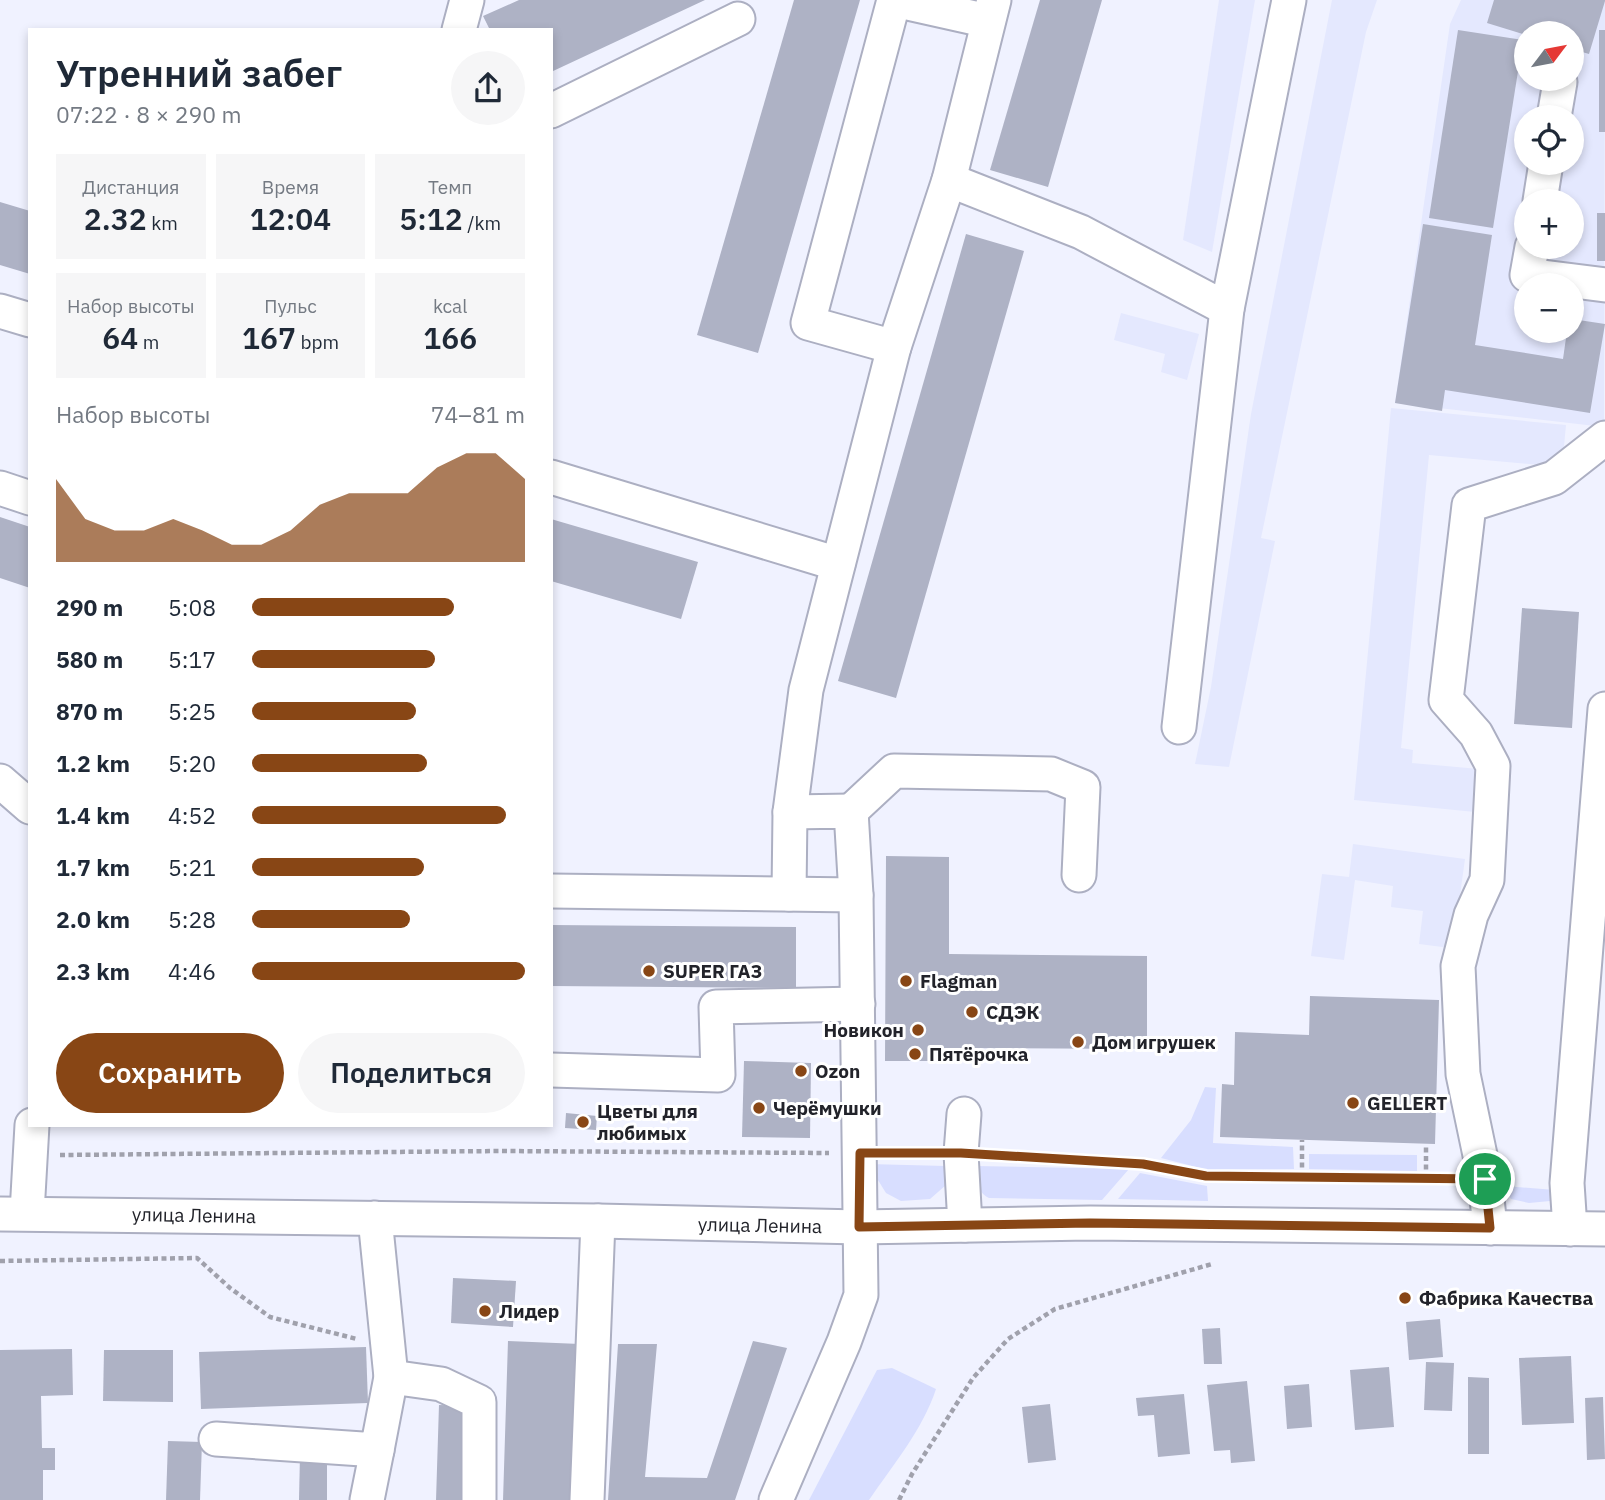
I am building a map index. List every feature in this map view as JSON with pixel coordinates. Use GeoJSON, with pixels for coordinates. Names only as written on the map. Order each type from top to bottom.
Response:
{"type":"FeatureCollection","features":[{"type":"Feature","properties":{"kind":"street"},"geometry":{"type":"LineString","coordinates":[[460,28],[467,0]]}},
{"type":"Feature","properties":{"kind":"street"},"geometry":{"type":"LineString","coordinates":[[1179,727],[1227,309],[1289,0]]}},
{"type":"Feature","properties":{"kind":"street"},"geometry":{"type":"LineString","coordinates":[[789,894],[790,812],[806,690],[894,347],[949,180],[991,11],[894,1],[808,323],[894,347]]}},
{"type":"Feature","properties":{"kind":"street"},"geometry":{"type":"LineString","coordinates":[[553,110],[738,19]]}},
{"type":"Feature","properties":{"kind":"street"},"geometry":{"type":"LineString","coordinates":[[949,180],[1080,232],[1227,309]]}},
{"type":"Feature","properties":{"kind":"street"},"geometry":{"type":"LineString","coordinates":[[1530,259],[1527,275],[1605,285]]}},
{"type":"Feature","properties":{"kind":"street"},"geometry":{"type":"LineString","coordinates":[[0,311],[28,319]]}},
{"type":"Feature","properties":{"kind":"street"},"geometry":{"type":"LineString","coordinates":[[1490,1228],[1485,1179],[1463,1074],[1458,966],[1471,915],[1487,880],[1493,766],[1476,734],[1446,700],[1469,505],[1554,478],[1605,438]]}},
{"type":"Feature","properties":{"kind":"street"},"geometry":{"type":"LineString","coordinates":[[553,478],[838,564]]}},
{"type":"Feature","properties":{"kind":"street"},"geometry":{"type":"LineString","coordinates":[[0,488],[28,497]]}},
{"type":"Feature","properties":{"kind":"street"},"geometry":{"type":"LineString","coordinates":[[1570,1229],[1567,1183],[1594,983],[1605,709]]}},
{"type":"Feature","properties":{"kind":"street"},"geometry":{"type":"LineString","coordinates":[[790,812],[851,811],[894,771],[1051,774],[1083,787],[1079,875]]}},
{"type":"Feature","properties":{"kind":"street"},"geometry":{"type":"LineString","coordinates":[[0,781],[28,805]]}},
{"type":"Feature","properties":{"kind":"street"},"geometry":{"type":"LineString","coordinates":[[776,1500],[844,1342],[861,1295],[856,895],[851,811]]}},
{"type":"Feature","properties":{"kind":"street"},"geometry":{"type":"LineString","coordinates":[[553,891],[856,895]]}},
{"type":"Feature","properties":{"kind":"street"},"geometry":{"type":"LineString","coordinates":[[553,1070],[718,1075],[716,1007],[858,1004]]}},
{"type":"Feature","properties":{"kind":"street"},"geometry":{"type":"LineString","coordinates":[[964,1114],[961,1153],[965,1225]]}},
{"type":"Feature","properties":{"kind":"street"},"geometry":{"type":"LineString","coordinates":[[13,1213],[31,1140]]}},
{"type":"Feature","properties":{"kind":"street","name":"улица Ленина"},"geometry":{"type":"LineString","coordinates":[[13,1213],[859,1227],[1090,1223],[1605,1229]]}},
{"type":"Feature","properties":{"kind":"street"},"geometry":{"type":"LineString","coordinates":[[367,1500],[389,1363],[375,1218]]}},
{"type":"Feature","properties":{"kind":"street"},"geometry":{"type":"LineString","coordinates":[[587,1500],[598,1221]]}},
{"type":"Feature","properties":{"kind":"street"},"geometry":{"type":"LineString","coordinates":[[389,1363],[479,1402],[479,1500]]}},
{"type":"Feature","properties":{"kind":"street"},"geometry":{"type":"LineString","coordinates":[[216,1439],[377,1450]]}},
{"type":"Feature","properties":{"kind":"path"},"geometry":{"type":"LineString","coordinates":[[31,1140],[486,1151],[961,1153],[1143,1164],[1206,1176],[1485,1179]]}},
{"type":"Feature","properties":{"kind":"path"},"geometry":{"type":"LineString","coordinates":[[1301,1176],[1302,1140]]}},
{"type":"Feature","properties":{"kind":"path"},"geometry":{"type":"LineString","coordinates":[[1426,1143],[1426,1178]]}},
{"type":"Feature","properties":{"kind":"path"},"geometry":{"type":"LineString","coordinates":[[0,1261],[197,1258],[230,1288],[271,1317],[330,1331],[389,1363]]}},
{"type":"Feature","properties":{"kind":"path"},"geometry":{"type":"LineString","coordinates":[[899,1500],[912,1474],[973,1378],[1008,1339],[1055,1309],[1212,1264]]}},
{"type":"Feature","properties":{"kind":"shaded area"},"geometry":{"type":"Polygon","coordinates":[[[1219,0],[1255,0],[1212,252],[1183,240],[1219,0]]]}},
{"type":"Feature","properties":{"kind":"shaded area"},"geometry":{"type":"Polygon","coordinates":[[[1332,0],[1377,0],[1366,32],[1261,538],[1275,541],[1229,767],[1195,764],[1211,687],[1251,414],[1332,0]]]}},
{"type":"Feature","properties":{"kind":"shaded area"},"geometry":{"type":"Polygon","coordinates":[[[1461,0],[1605,0],[1604,427],[1395,403],[1450,24],[1461,0]]]}},
{"type":"Feature","properties":{"kind":"shaded area"},"geometry":{"type":"Polygon","coordinates":[[[1121,313],[1199,334],[1187,380],[1161,372],[1165,354],[1114,340],[1121,313]]]}},
{"type":"Feature","properties":{"kind":"shaded area"},"geometry":{"type":"Polygon","coordinates":[[[1391,408],[1566,425],[1562,467],[1429,455],[1401,748],[1413,750],[1412,763],[1479,769],[1475,812],[1354,800],[1391,408]]]}},
{"type":"Feature","properties":{"kind":"shaded area"},"geometry":{"type":"Polygon","coordinates":[[[1353,844],[1465,859],[1460,895],[1464,896],[1458,949],[1419,944],[1423,911],[1391,907],[1393,886],[1355,880],[1344,960],[1311,956],[1322,874],[1349,877],[1353,844]]]}},
{"type":"Feature","properties":{"kind":"shaded area"},"geometry":{"type":"Polygon","coordinates":[[[1205,1087],[1216,1088],[1213,1143],[1293,1147],[1294,1169],[1208,1170],[1161,1158],[1191,1120],[1205,1087]]]}},
{"type":"Feature","properties":{"kind":"shaded area"},"geometry":{"type":"Polygon","coordinates":[[[1309,1154],[1417,1155],[1417,1171],[1309,1169],[1309,1154]]]}},
{"type":"Feature","properties":{"kind":"shaded area"},"geometry":{"type":"Polygon","coordinates":[[[868,1164],[946,1166],[946,1185],[930,1199],[901,1201],[886,1193],[868,1164]]]}},
{"type":"Feature","properties":{"kind":"shaded area"},"geometry":{"type":"Polygon","coordinates":[[[975,1166],[1129,1169],[1102,1200],[989,1198],[979,1188],[975,1166]]]}},
{"type":"Feature","properties":{"kind":"shaded area"},"geometry":{"type":"Polygon","coordinates":[[[1140,1173],[1207,1186],[1208,1201],[1118,1199],[1140,1173]]]}},
{"type":"Feature","properties":{"kind":"shaded area"},"geometry":{"type":"Polygon","coordinates":[[[1504,1186],[1555,1190],[1550,1201],[1529,1203],[1511,1199],[1504,1186]]]}},
{"type":"Feature","properties":{"kind":"shaded area"},"geometry":{"type":"Polygon","coordinates":[[[892,1368],[936,1389],[915,1432],[869,1500],[809,1500],[877,1370],[892,1368]]]}},
{"type":"Feature","properties":{"kind":"building"},"geometry":{"type":"Polygon","coordinates":[[[519,0],[705,0],[553,71],[553,28],[489,28],[483,16],[519,0]]]}},
{"type":"Feature","properties":{"kind":"building"},"geometry":{"type":"Polygon","coordinates":[[[794,0],[860,0],[758,353],[697,335],[794,0]]]}},
{"type":"Feature","properties":{"kind":"building"},"geometry":{"type":"Polygon","coordinates":[[[1040,0],[1102,0],[1048,187],[990,170],[1040,0]]]}},
{"type":"Feature","properties":{"kind":"building"},"geometry":{"type":"Polygon","coordinates":[[[1494,0],[1605,0],[1589,54],[1584,53],[1584,21],[1514,21],[1514,31],[1487,23],[1494,0]]]}},
{"type":"Feature","properties":{"kind":"building"},"geometry":{"type":"Polygon","coordinates":[[[1458,30],[1514,39],[1515,91],[1493,228],[1429,218],[1458,30]]]}},
{"type":"Feature","properties":{"kind":"building"},"geometry":{"type":"Polygon","coordinates":[[[1599,30],[1605,30],[1605,132],[1599,132],[1599,30]]]}},
{"type":"Feature","properties":{"kind":"building"},"geometry":{"type":"Polygon","coordinates":[[[0,202],[28,210],[28,273],[0,265],[0,202]]]}},
{"type":"Feature","properties":{"kind":"building"},"geometry":{"type":"Polygon","coordinates":[[[1597,213],[1605,213],[1605,261],[1597,261],[1597,213]]]}},
{"type":"Feature","properties":{"kind":"building"},"geometry":{"type":"Polygon","coordinates":[[[1423,224],[1492,235],[1475,345],[1563,359],[1565,343],[1584,343],[1584,321],[1605,324],[1590,413],[1445,390],[1442,411],[1395,403],[1423,224]]]}},
{"type":"Feature","properties":{"kind":"building"},"geometry":{"type":"Polygon","coordinates":[[[966,234],[1024,251],[896,698],[838,681],[966,234]]]}},
{"type":"Feature","properties":{"kind":"building"},"geometry":{"type":"Polygon","coordinates":[[[0,517],[28,526],[28,587],[0,578],[0,517]]]}},
{"type":"Feature","properties":{"kind":"building"},"geometry":{"type":"Polygon","coordinates":[[[553,520],[698,562],[681,619],[553,582],[553,520]]]}},
{"type":"Feature","properties":{"kind":"building"},"geometry":{"type":"Polygon","coordinates":[[[1522,608],[1579,612],[1572,728],[1514,724],[1522,608]]]}},
{"type":"Feature","properties":{"kind":"building"},"geometry":{"type":"Polygon","coordinates":[[[886,856],[949,857],[949,954],[1147,956],[1147,1049],[944,1048],[944,1061],[885,1061],[886,856]]]}},
{"type":"Feature","properties":{"kind":"building"},"geometry":{"type":"Polygon","coordinates":[[[553,925],[796,927],[796,988],[553,986],[553,925]]]}},
{"type":"Feature","properties":{"kind":"building"},"geometry":{"type":"Polygon","coordinates":[[[1310,996],[1439,1000],[1435,1144],[1220,1137],[1222,1084],[1234,1085],[1235,1032],[1309,1035],[1310,996]]]}},
{"type":"Feature","properties":{"kind":"building"},"geometry":{"type":"Polygon","coordinates":[[[744,1061],[811,1063],[810,1138],[742,1137],[744,1061]]]}},
{"type":"Feature","properties":{"kind":"building"},"geometry":{"type":"Polygon","coordinates":[[[566,1113],[597,1116],[596,1130],[565,1128],[566,1113]]]}},
{"type":"Feature","properties":{"kind":"building"},"geometry":{"type":"Polygon","coordinates":[[[453,1278],[516,1281],[513,1327],[451,1323],[453,1278]]]}},
{"type":"Feature","properties":{"kind":"building"},"geometry":{"type":"Polygon","coordinates":[[[1440,1319],[1443,1357],[1409,1360],[1406,1322],[1440,1319]]]}},
{"type":"Feature","properties":{"kind":"building"},"geometry":{"type":"Polygon","coordinates":[[[1220,1328],[1222,1364],[1204,1364],[1202,1329],[1220,1328]]]}},
{"type":"Feature","properties":{"kind":"building"},"geometry":{"type":"Polygon","coordinates":[[[508,1341],[580,1344],[575,1500],[503,1500],[508,1341]]]}},
{"type":"Feature","properties":{"kind":"building"},"geometry":{"type":"Polygon","coordinates":[[[753,1341],[787,1348],[735,1500],[608,1500],[618,1344],[657,1344],[645,1477],[707,1478],[753,1341]]]}},
{"type":"Feature","properties":{"kind":"building"},"geometry":{"type":"Polygon","coordinates":[[[366,1347],[368,1403],[201,1409],[199,1352],[366,1347]]]}},
{"type":"Feature","properties":{"kind":"building"},"geometry":{"type":"Polygon","coordinates":[[[72,1349],[73,1395],[41,1396],[42,1448],[55,1448],[55,1470],[43,1470],[43,1500],[0,1500],[0,1350],[72,1349]]]}},
{"type":"Feature","properties":{"kind":"building"},"geometry":{"type":"Polygon","coordinates":[[[104,1350],[173,1350],[173,1402],[103,1401],[104,1350]]]}},
{"type":"Feature","properties":{"kind":"building"},"geometry":{"type":"Polygon","coordinates":[[[1571,1356],[1574,1423],[1522,1425],[1519,1358],[1571,1356]]]}},
{"type":"Feature","properties":{"kind":"building"},"geometry":{"type":"Polygon","coordinates":[[[1426,1362],[1454,1363],[1452,1411],[1424,1410],[1426,1362]]]}},
{"type":"Feature","properties":{"kind":"building"},"geometry":{"type":"Polygon","coordinates":[[[1389,1367],[1394,1427],[1355,1430],[1350,1370],[1389,1367]]]}},
{"type":"Feature","properties":{"kind":"building"},"geometry":{"type":"Polygon","coordinates":[[[1468,1377],[1489,1378],[1489,1454],[1468,1454],[1468,1377]]]}},
{"type":"Feature","properties":{"kind":"building"},"geometry":{"type":"Polygon","coordinates":[[[1247,1381],[1255,1461],[1231,1463],[1230,1450],[1214,1451],[1207,1385],[1247,1381]]]}},
{"type":"Feature","properties":{"kind":"building"},"geometry":{"type":"Polygon","coordinates":[[[1309,1384],[1312,1427],[1287,1429],[1284,1386],[1309,1384]]]}},
{"type":"Feature","properties":{"kind":"building"},"geometry":{"type":"Polygon","coordinates":[[[1184,1394],[1190,1454],[1158,1457],[1154,1415],[1138,1416],[1136,1398],[1184,1394]]]}},
{"type":"Feature","properties":{"kind":"building"},"geometry":{"type":"Polygon","coordinates":[[[1603,1397],[1605,1459],[1587,1460],[1585,1398],[1603,1397]]]}},
{"type":"Feature","properties":{"kind":"building"},"geometry":{"type":"Polygon","coordinates":[[[1050,1404],[1056,1460],[1028,1463],[1022,1407],[1050,1404]]]}},
{"type":"Feature","properties":{"kind":"building"},"geometry":{"type":"Polygon","coordinates":[[[439,1405],[472,1406],[470,1500],[436,1500],[439,1405]]]}},
{"type":"Feature","properties":{"kind":"building"},"geometry":{"type":"Polygon","coordinates":[[[168,1441],[202,1442],[200,1500],[166,1500],[168,1441]]]}},
{"type":"Feature","properties":{"kind":"building"},"geometry":{"type":"Polygon","coordinates":[[[300,1455],[327,1455],[327,1500],[299,1500],[300,1455]]]}},
{"type":"Feature","properties":{"kind":"place","name":"SUPER ГАЗ"},"geometry":{"type":"Point","coordinates":[649,971]}},
{"type":"Feature","properties":{"kind":"place","name":"Flagman"},"geometry":{"type":"Point","coordinates":[906,981]}},
{"type":"Feature","properties":{"kind":"place","name":"СДЭК"},"geometry":{"type":"Point","coordinates":[972,1012]}},
{"type":"Feature","properties":{"kind":"place","name":"Новикон"},"geometry":{"type":"Point","coordinates":[918,1030]}},
{"type":"Feature","properties":{"kind":"place","name":"Дом игрушек"},"geometry":{"type":"Point","coordinates":[1078,1042]}},
{"type":"Feature","properties":{"kind":"place","name":"Пятёрочка"},"geometry":{"type":"Point","coordinates":[915,1054]}},
{"type":"Feature","properties":{"kind":"place","name":"Ozon"},"geometry":{"type":"Point","coordinates":[801,1071]}},
{"type":"Feature","properties":{"kind":"place","name":"GELLERT"},"geometry":{"type":"Point","coordinates":[1353,1103]}},
{"type":"Feature","properties":{"kind":"place","name":"Черёмушки"},"geometry":{"type":"Point","coordinates":[759,1108]}},
{"type":"Feature","properties":{"kind":"place","name":"Цветы для любимых"},"geometry":{"type":"Point","coordinates":[583,1122]}},
{"type":"Feature","properties":{"kind":"place","name":"Фабрика Качества"},"geometry":{"type":"Point","coordinates":[1405,1298]}},
{"type":"Feature","properties":{"kind":"place","name":"Лидер"},"geometry":{"type":"Point","coordinates":[485,1311]}},
{"type":"Feature","properties":{"kind":"route"},"geometry":{"type":"LineString","coordinates":[[860,1153],[961,1153],[1143,1164],[1206,1176],[1485,1179],[1490,1228],[1090,1223],[859,1227],[860,1153]]}}]}
